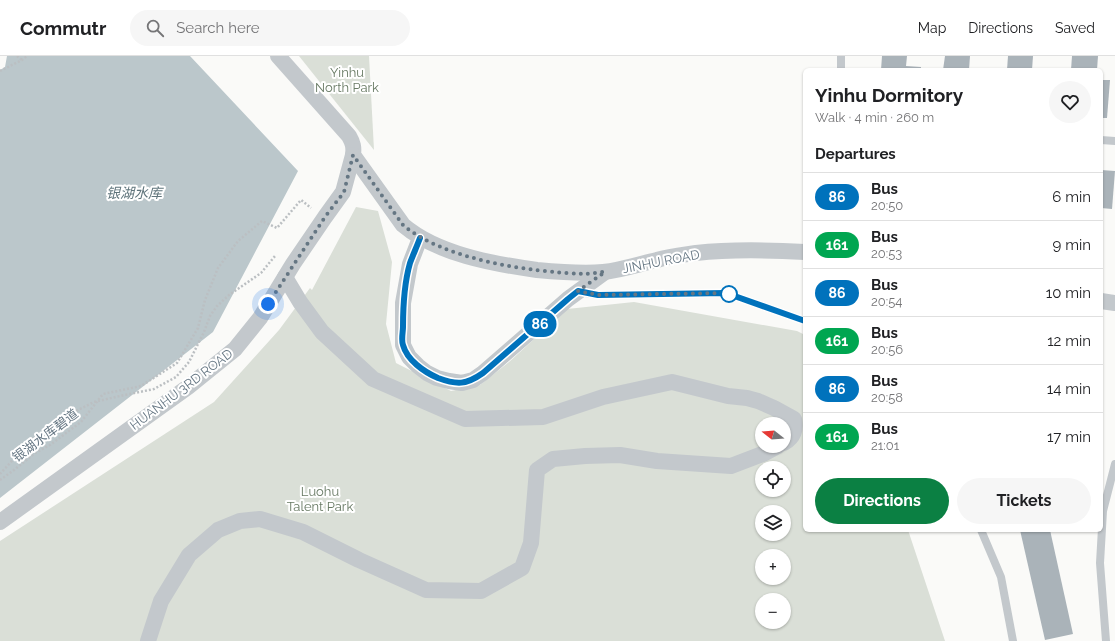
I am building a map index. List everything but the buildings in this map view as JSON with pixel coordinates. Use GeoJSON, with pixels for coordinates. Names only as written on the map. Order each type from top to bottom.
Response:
{"type":"FeatureCollection","features":[{"type":"Feature","properties":{"kind":"street","name":"JINHU ROAD"},"geometry":{"type":"LineString","coordinates":[[278,56],[349,136],[353,142],[353,155],[403,225],[420,238],[442,248],[466,256],[521,268],[586,274],[605,272],[673,256],[698,253],[754,250],[803,252]]}},
{"type":"Feature","properties":{"kind":"street","name":"HUANHU 3RD ROAD"},"geometry":{"type":"LineString","coordinates":[[0,522],[188,387],[235,349],[260,318],[325,217],[344,192],[353,155]]}},
{"type":"Feature","properties":{"kind":"street"},"geometry":{"type":"LineString","coordinates":[[420,238],[410,264],[403,303],[402,345],[409,357],[427,373],[437,378],[449,381],[462,383],[473,380],[568,299],[605,272]]}},
{"type":"Feature","properties":{"kind":"street"},"geometry":{"type":"LineString","coordinates":[[285,277],[300,302],[322,332],[372,379],[465,419],[543,416],[603,397],[672,382],[728,396],[747,398],[774,408],[790,417]]}},
{"type":"Feature","properties":{"kind":"street"},"geometry":{"type":"LineString","coordinates":[[1103,301],[1115,303]]}},
{"type":"Feature","properties":{"kind":"street"},"geometry":{"type":"LineString","coordinates":[[791,417],[794,419],[795,429],[791,436]]}},
{"type":"Feature","properties":{"kind":"street"},"geometry":{"type":"LineString","coordinates":[[148,641],[161,600],[189,555],[218,530],[240,521],[260,519],[303,532],[359,560],[426,590],[480,591],[522,568],[531,543],[537,470],[552,459],[620,455],[657,461],[731,466],[765,453]]}},
{"type":"Feature","properties":{"kind":"lane"},"geometry":{"type":"LineString","coordinates":[[841,68],[842,56]]}},
{"type":"Feature","properties":{"kind":"lane"},"geometry":{"type":"LineString","coordinates":[[1103,140],[1115,141]]}},
{"type":"Feature","properties":{"kind":"lane"},"geometry":{"type":"LineString","coordinates":[[578,291],[598,295],[726,293],[803,320]]}},
{"type":"Feature","properties":{"kind":"lane"},"geometry":{"type":"LineString","coordinates":[[1103,512],[1115,464]]}},
{"type":"Feature","properties":{"kind":"lane"},"geometry":{"type":"LineString","coordinates":[[982,532],[1000,578],[1014,641]]}},
{"type":"Feature","properties":{"kind":"lane"},"geometry":{"type":"LineString","coordinates":[[1102,532],[1100,563],[1106,641]]}},
{"type":"Feature","properties":{"kind":"path"},"geometry":{"type":"LineString","coordinates":[[17,56],[22,60]]}},
{"type":"Feature","properties":{"kind":"path"},"geometry":{"type":"LineString","coordinates":[[0,70],[22,60],[27,56]]}},
{"type":"Feature","properties":{"kind":"path","name":"银湖水库碧道"},"geometry":{"type":"LineString","coordinates":[[0,480],[35,453],[50,445],[81,422],[103,394],[141,386],[177,363],[198,328],[205,300],[218,268],[238,241],[262,221],[277,228],[302,200]]}},
{"type":"Feature","properties":{"kind":"path","name":"银湖水库碧道"},"geometry":{"type":"LineString","coordinates":[[0,474],[29,442],[50,425],[94,402],[154,389],[176,377],[190,362],[210,316],[217,306],[229,295],[261,273],[275,256]]}},
{"type":"Feature","properties":{"kind":"green space","name":"Yinhu North Park"},"geometry":{"type":"Polygon","coordinates":[[[299,56],[369,56],[374,150],[299,56]]]}},
{"type":"Feature","properties":{"kind":"green space","name":"Luohu Talent Park"},"geometry":{"type":"Polygon","coordinates":[[[356,207],[378,211],[392,262],[386,324],[396,363],[451,391],[480,385],[509,362],[567,309],[634,302],[797,331],[803,334],[803,532],[909,532],[945,641],[0,641],[0,541],[214,402],[279,330],[310,288],[312,290],[356,207]]]}},
{"type":"Feature","properties":{"kind":"water","name":"银湖水库"},"geometry":{"type":"Polygon","coordinates":[[[7,56],[190,56],[298,171],[213,332],[0,498],[0,70],[5,67],[7,56]]]}},
{"type":"Feature","properties":{"kind":"bus line","name":"86"},"geometry":{"type":"LineString","coordinates":[[420,238],[410,264],[403,303],[402,345],[409,357],[427,373],[437,378],[449,381],[462,383],[473,380],[578,291],[598,295],[726,293],[803,320]]}},
{"type":"Feature","properties":{"kind":"route"},"geometry":{"type":"LineString","coordinates":[[268,304],[293,264],[344,192],[353,155],[403,225],[420,238],[442,248],[466,256],[521,268],[585,274],[605,272],[578,291],[598,295],[729,294]]}}]}
